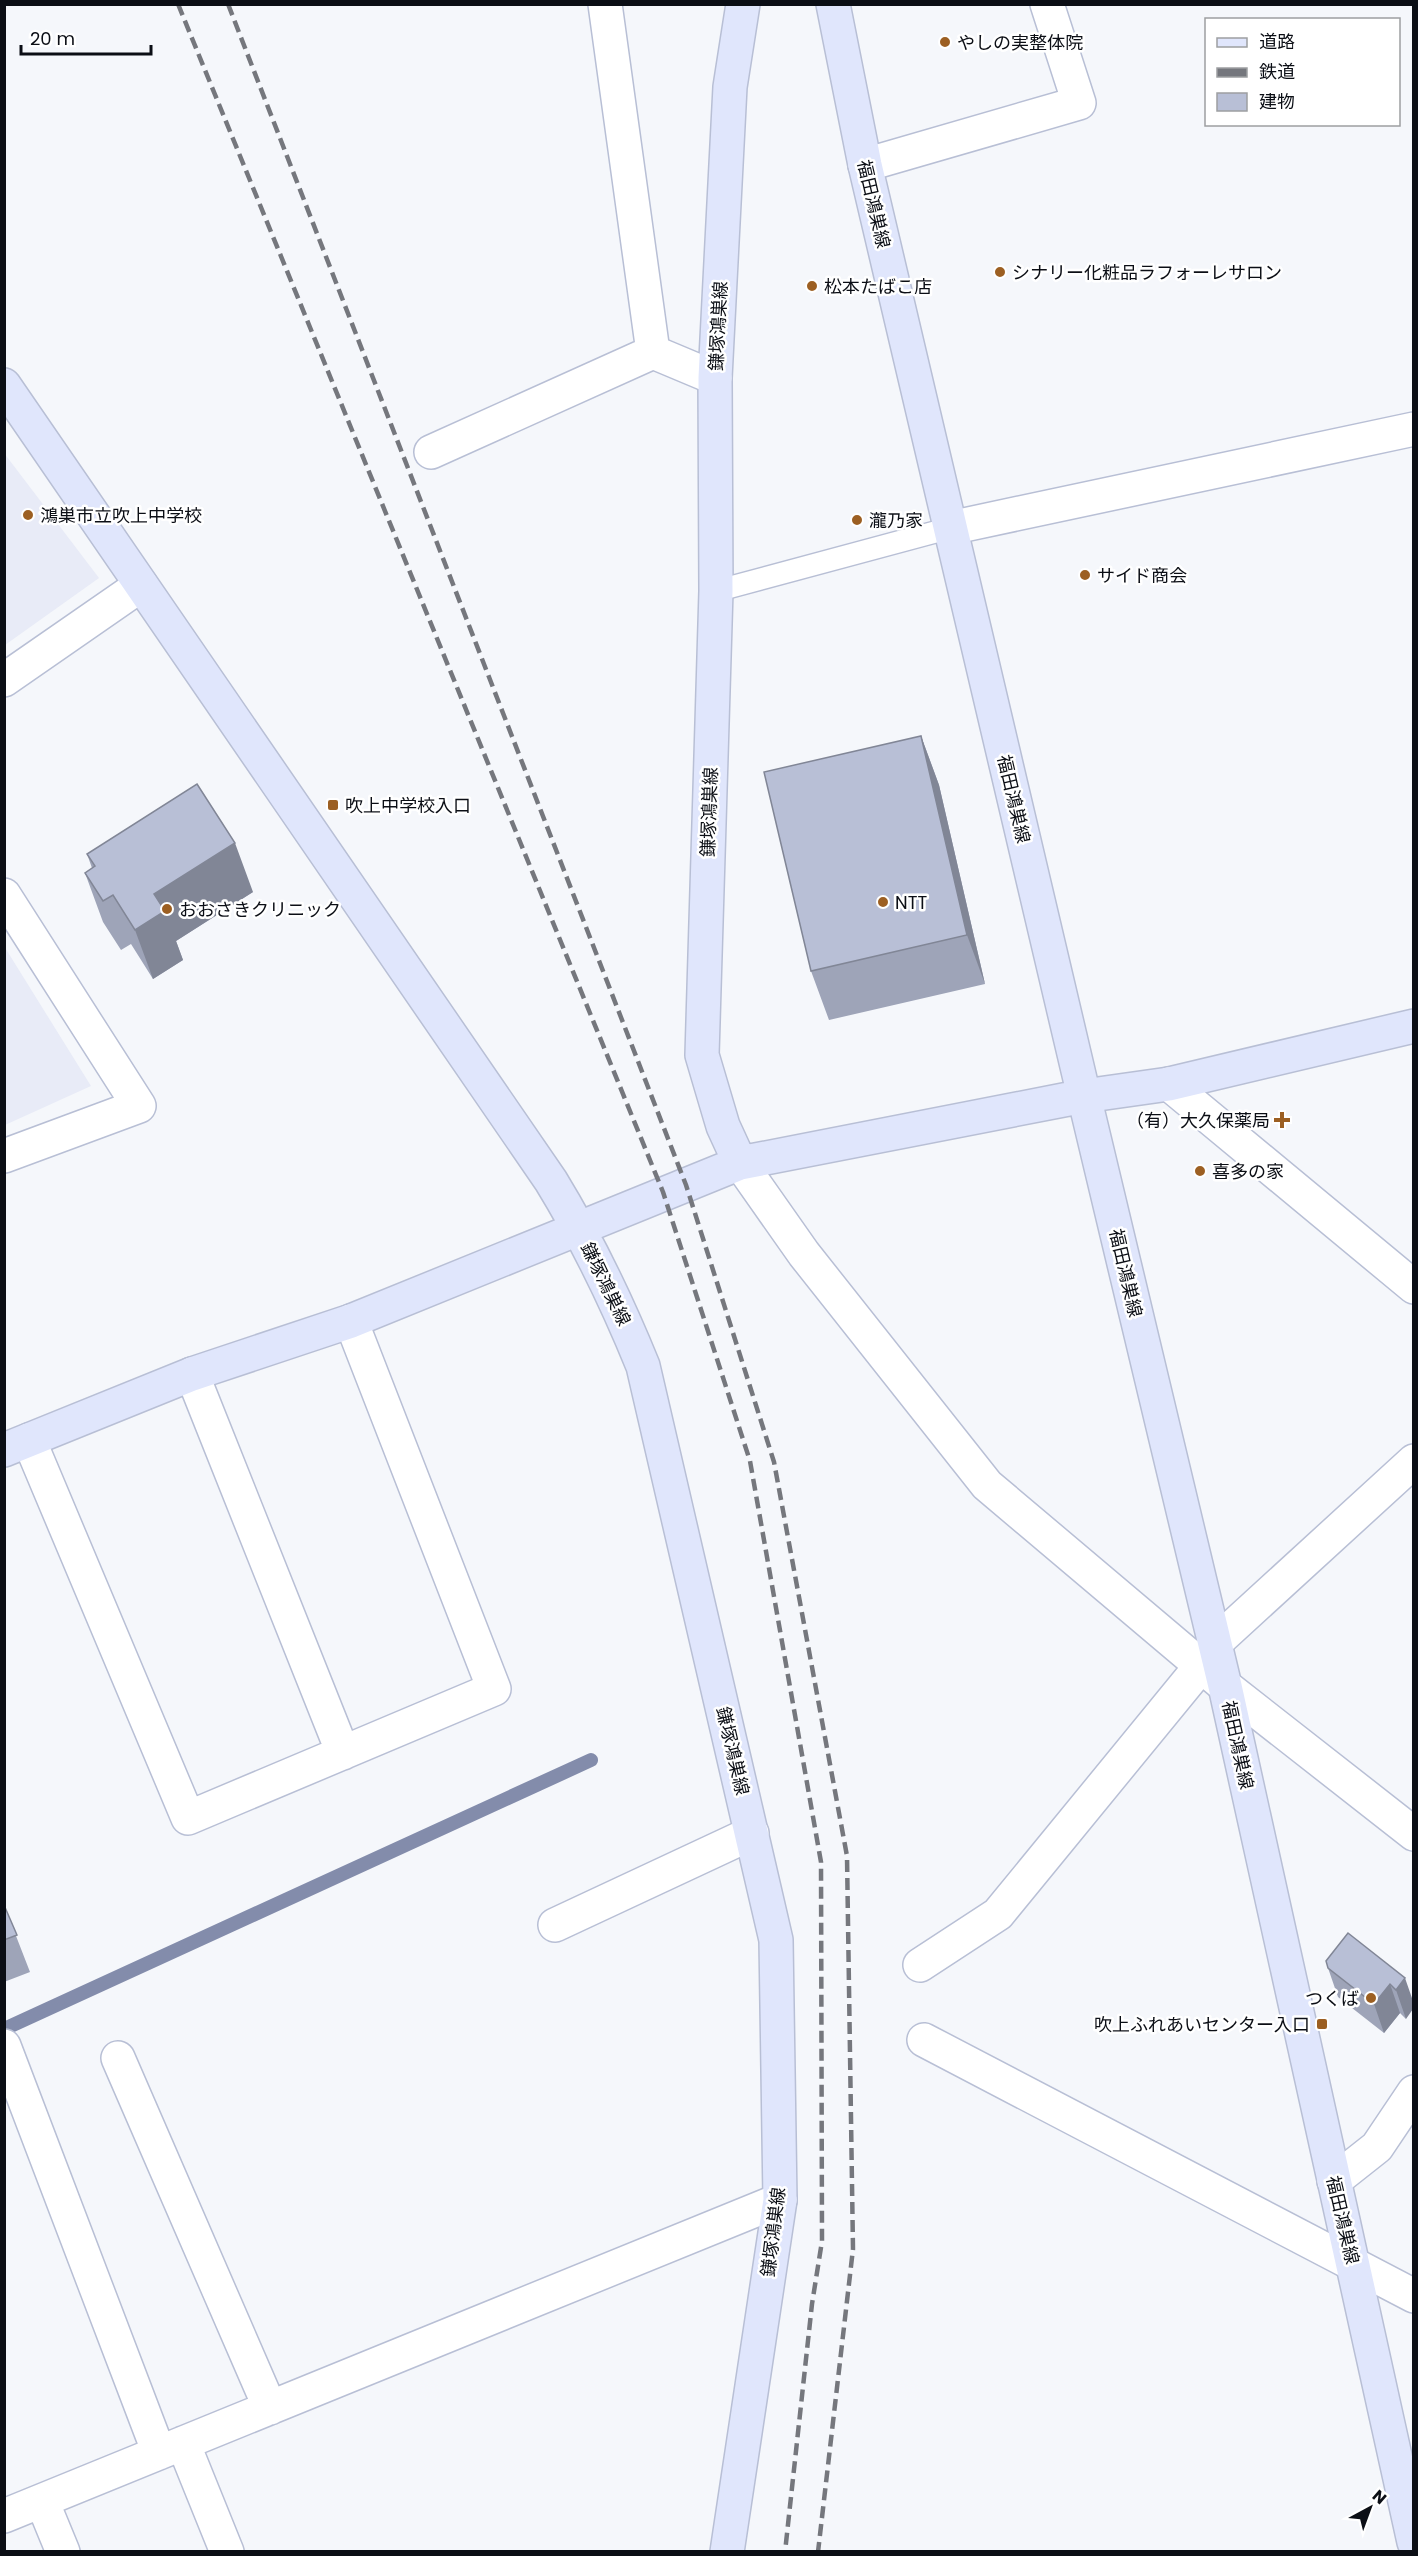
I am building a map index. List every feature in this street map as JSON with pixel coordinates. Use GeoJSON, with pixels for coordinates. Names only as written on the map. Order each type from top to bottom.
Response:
{"type":"FeatureCollection","features":[{"type":"Feature","properties":{"kind":"main road","name":"鎌塚鴻巣線"},"geometry":{"type":"LineString","coordinates":[[727,2552],[780,2200],[776,1940],[644,1366],[620,1309],[579,1227],[740,1163],[723,1126],[702,1055],[716,591],[715,378],[730,87],[742,4]]}},
{"type":"Feature","properties":{"kind":"main road","name":"福田鴻巣線"},"geometry":{"type":"LineString","coordinates":[[833,4],[865,165],[1084,1096],[1213,1665],[1334,2181],[1413,2542]]}},
{"type":"Feature","properties":{"kind":"main road"},"geometry":{"type":"LineString","coordinates":[[4,385],[551,1181],[579,1227],[351,1322],[192,1374],[17,1445]]}},
{"type":"Feature","properties":{"kind":"main road"},"geometry":{"type":"LineString","coordinates":[[740,1163],[1084,1096],[1169,1084],[1413,1026]]}},
{"type":"Feature","properties":{"kind":"street"},"geometry":{"type":"LineString","coordinates":[[605,4],[653,352]]}},
{"type":"Feature","properties":{"kind":"street"},"geometry":{"type":"LineString","coordinates":[[865,165],[1079,103],[1047,4]]}},
{"type":"Feature","properties":{"kind":"street"},"geometry":{"type":"LineString","coordinates":[[431,452],[653,352],[715,378]]}},
{"type":"Feature","properties":{"kind":"street"},"geometry":{"type":"LineString","coordinates":[[950,528],[1413,429]]}},
{"type":"Feature","properties":{"kind":"street"},"geometry":{"type":"LineString","coordinates":[[4,680],[141,585]]}},
{"type":"Feature","properties":{"kind":"street"},"geometry":{"type":"LineString","coordinates":[[4,895],[139,1106],[4,1156]]}},
{"type":"Feature","properties":{"kind":"street"},"geometry":{"type":"LineString","coordinates":[[1169,1084],[1413,1287]]}},
{"type":"Feature","properties":{"kind":"street"},"geometry":{"type":"LineString","coordinates":[[740,1163],[804,1254],[987,1485],[1213,1665],[1413,1834]]}},
{"type":"Feature","properties":{"kind":"street"},"geometry":{"type":"LineString","coordinates":[[17,1445],[188,1818],[494,1689],[351,1322]]}},
{"type":"Feature","properties":{"kind":"street"},"geometry":{"type":"LineString","coordinates":[[192,1374],[343,1753]]}},
{"type":"Feature","properties":{"kind":"street"},"geometry":{"type":"LineString","coordinates":[[920,1965],[998,1914],[1213,1665],[1413,1461]]}},
{"type":"Feature","properties":{"kind":"street"},"geometry":{"type":"LineString","coordinates":[[555,1925],[752,1833]]}},
{"type":"Feature","properties":{"kind":"street"},"geometry":{"type":"LineString","coordinates":[[924,2040],[1413,2296]]}},
{"type":"Feature","properties":{"kind":"street"},"geometry":{"type":"LineString","coordinates":[[4,2046],[171,2448],[227,2552]]}},
{"type":"Feature","properties":{"kind":"street"},"geometry":{"type":"LineString","coordinates":[[118,2058],[270,2408]]}},
{"type":"Feature","properties":{"kind":"street"},"geometry":{"type":"LineString","coordinates":[[1334,2181],[1377,2147],[1413,2092]]}},
{"type":"Feature","properties":{"kind":"street"},"geometry":{"type":"LineString","coordinates":[[4,2516],[780,2200]]}},
{"type":"Feature","properties":{"kind":"street"},"geometry":{"type":"LineString","coordinates":[[42,2501],[63,2552]]}},
{"type":"Feature","properties":{"kind":"lane"},"geometry":{"type":"LineString","coordinates":[[716,591],[950,528]]}},
{"type":"Feature","properties":{"kind":"shaded area","name":"鴻巣市立吹上中学校"},"geometry":{"type":"Polygon","coordinates":[[[4,453],[99,578],[5,645],[4,645],[4,453]]]}},
{"type":"Feature","properties":{"kind":"shaded area"},"geometry":{"type":"Polygon","coordinates":[[[4,946],[91,1086],[5,1125],[4,1125],[4,946]]]}},
{"type":"Feature","properties":{"kind":"building"},"geometry":{"type":"Polygon","coordinates":[[[921,736],[967,935],[811,971],[764,772],[921,736]]]}},
{"type":"Feature","properties":{"kind":"building"},"geometry":{"type":"Polygon","coordinates":[[[197,784],[235,843],[154,894],[165,911],[135,930],[113,895],[103,901],[85,873],[95,866],[87,854],[197,784]]]}},
{"type":"Feature","properties":{"kind":"building"},"geometry":{"type":"Polygon","coordinates":[[[4,1905],[17,1935],[4,1940],[4,1905]]]}},
{"type":"Feature","properties":{"kind":"building"},"geometry":{"type":"Polygon","coordinates":[[[1348,1933],[1405,1978],[1396,1990],[1390,1984],[1374,2004],[1328,1968],[1326,1961],[1348,1933]]]}},
{"type":"Feature","properties":{"kind":"waterway"},"geometry":{"type":"LineString","coordinates":[[4,2029],[591,1760]]}},
{"type":"Feature","properties":{"kind":"railway"},"geometry":{"type":"LineString","coordinates":[[178,4],[663,1192],[750,1461],[821,1862],[822,2241],[812,2304],[785,2552]]}},
{"type":"Feature","properties":{"kind":"railway"},"geometry":{"type":"LineString","coordinates":[[228,4],[686,1185],[774,1462],[847,1856],[853,2249],[818,2552]]}},
{"type":"Feature","properties":{"kind":"place","name":"やしの実整体院"},"geometry":{"type":"Point","coordinates":[945,42]}},
{"type":"Feature","properties":{"kind":"place","name":"シナリー化粧品ラフォーレサロン"},"geometry":{"type":"Point","coordinates":[1000,272]}},
{"type":"Feature","properties":{"kind":"place","name":"松本たばこ店"},"geometry":{"type":"Point","coordinates":[812,286]}},
{"type":"Feature","properties":{"kind":"place","name":"鴻巣市立吹上中学校"},"geometry":{"type":"Point","coordinates":[28,515]}},
{"type":"Feature","properties":{"kind":"place","name":"瀧乃家"},"geometry":{"type":"Point","coordinates":[857,520]}},
{"type":"Feature","properties":{"kind":"place","name":"サイド商会"},"geometry":{"type":"Point","coordinates":[1085,575]}},
{"type":"Feature","properties":{"kind":"place","name":"吹上中学校入口"},"geometry":{"type":"Point","coordinates":[333,805]}},
{"type":"Feature","properties":{"kind":"place","name":"NTT"},"geometry":{"type":"Point","coordinates":[883,902]}},
{"type":"Feature","properties":{"kind":"place","name":"おおさきクリニック"},"geometry":{"type":"Point","coordinates":[167,909]}},
{"type":"Feature","properties":{"kind":"place","name":"（有）大久保薬局"},"geometry":{"type":"Point","coordinates":[1282,1120]}},
{"type":"Feature","properties":{"kind":"place","name":"喜多の家"},"geometry":{"type":"Point","coordinates":[1200,1171]}},
{"type":"Feature","properties":{"kind":"place","name":"つくば"},"geometry":{"type":"Point","coordinates":[1371,1998]}},
{"type":"Feature","properties":{"kind":"place","name":"吹上ふれあいセンター入口"},"geometry":{"type":"Point","coordinates":[1322,2024]}}]}
